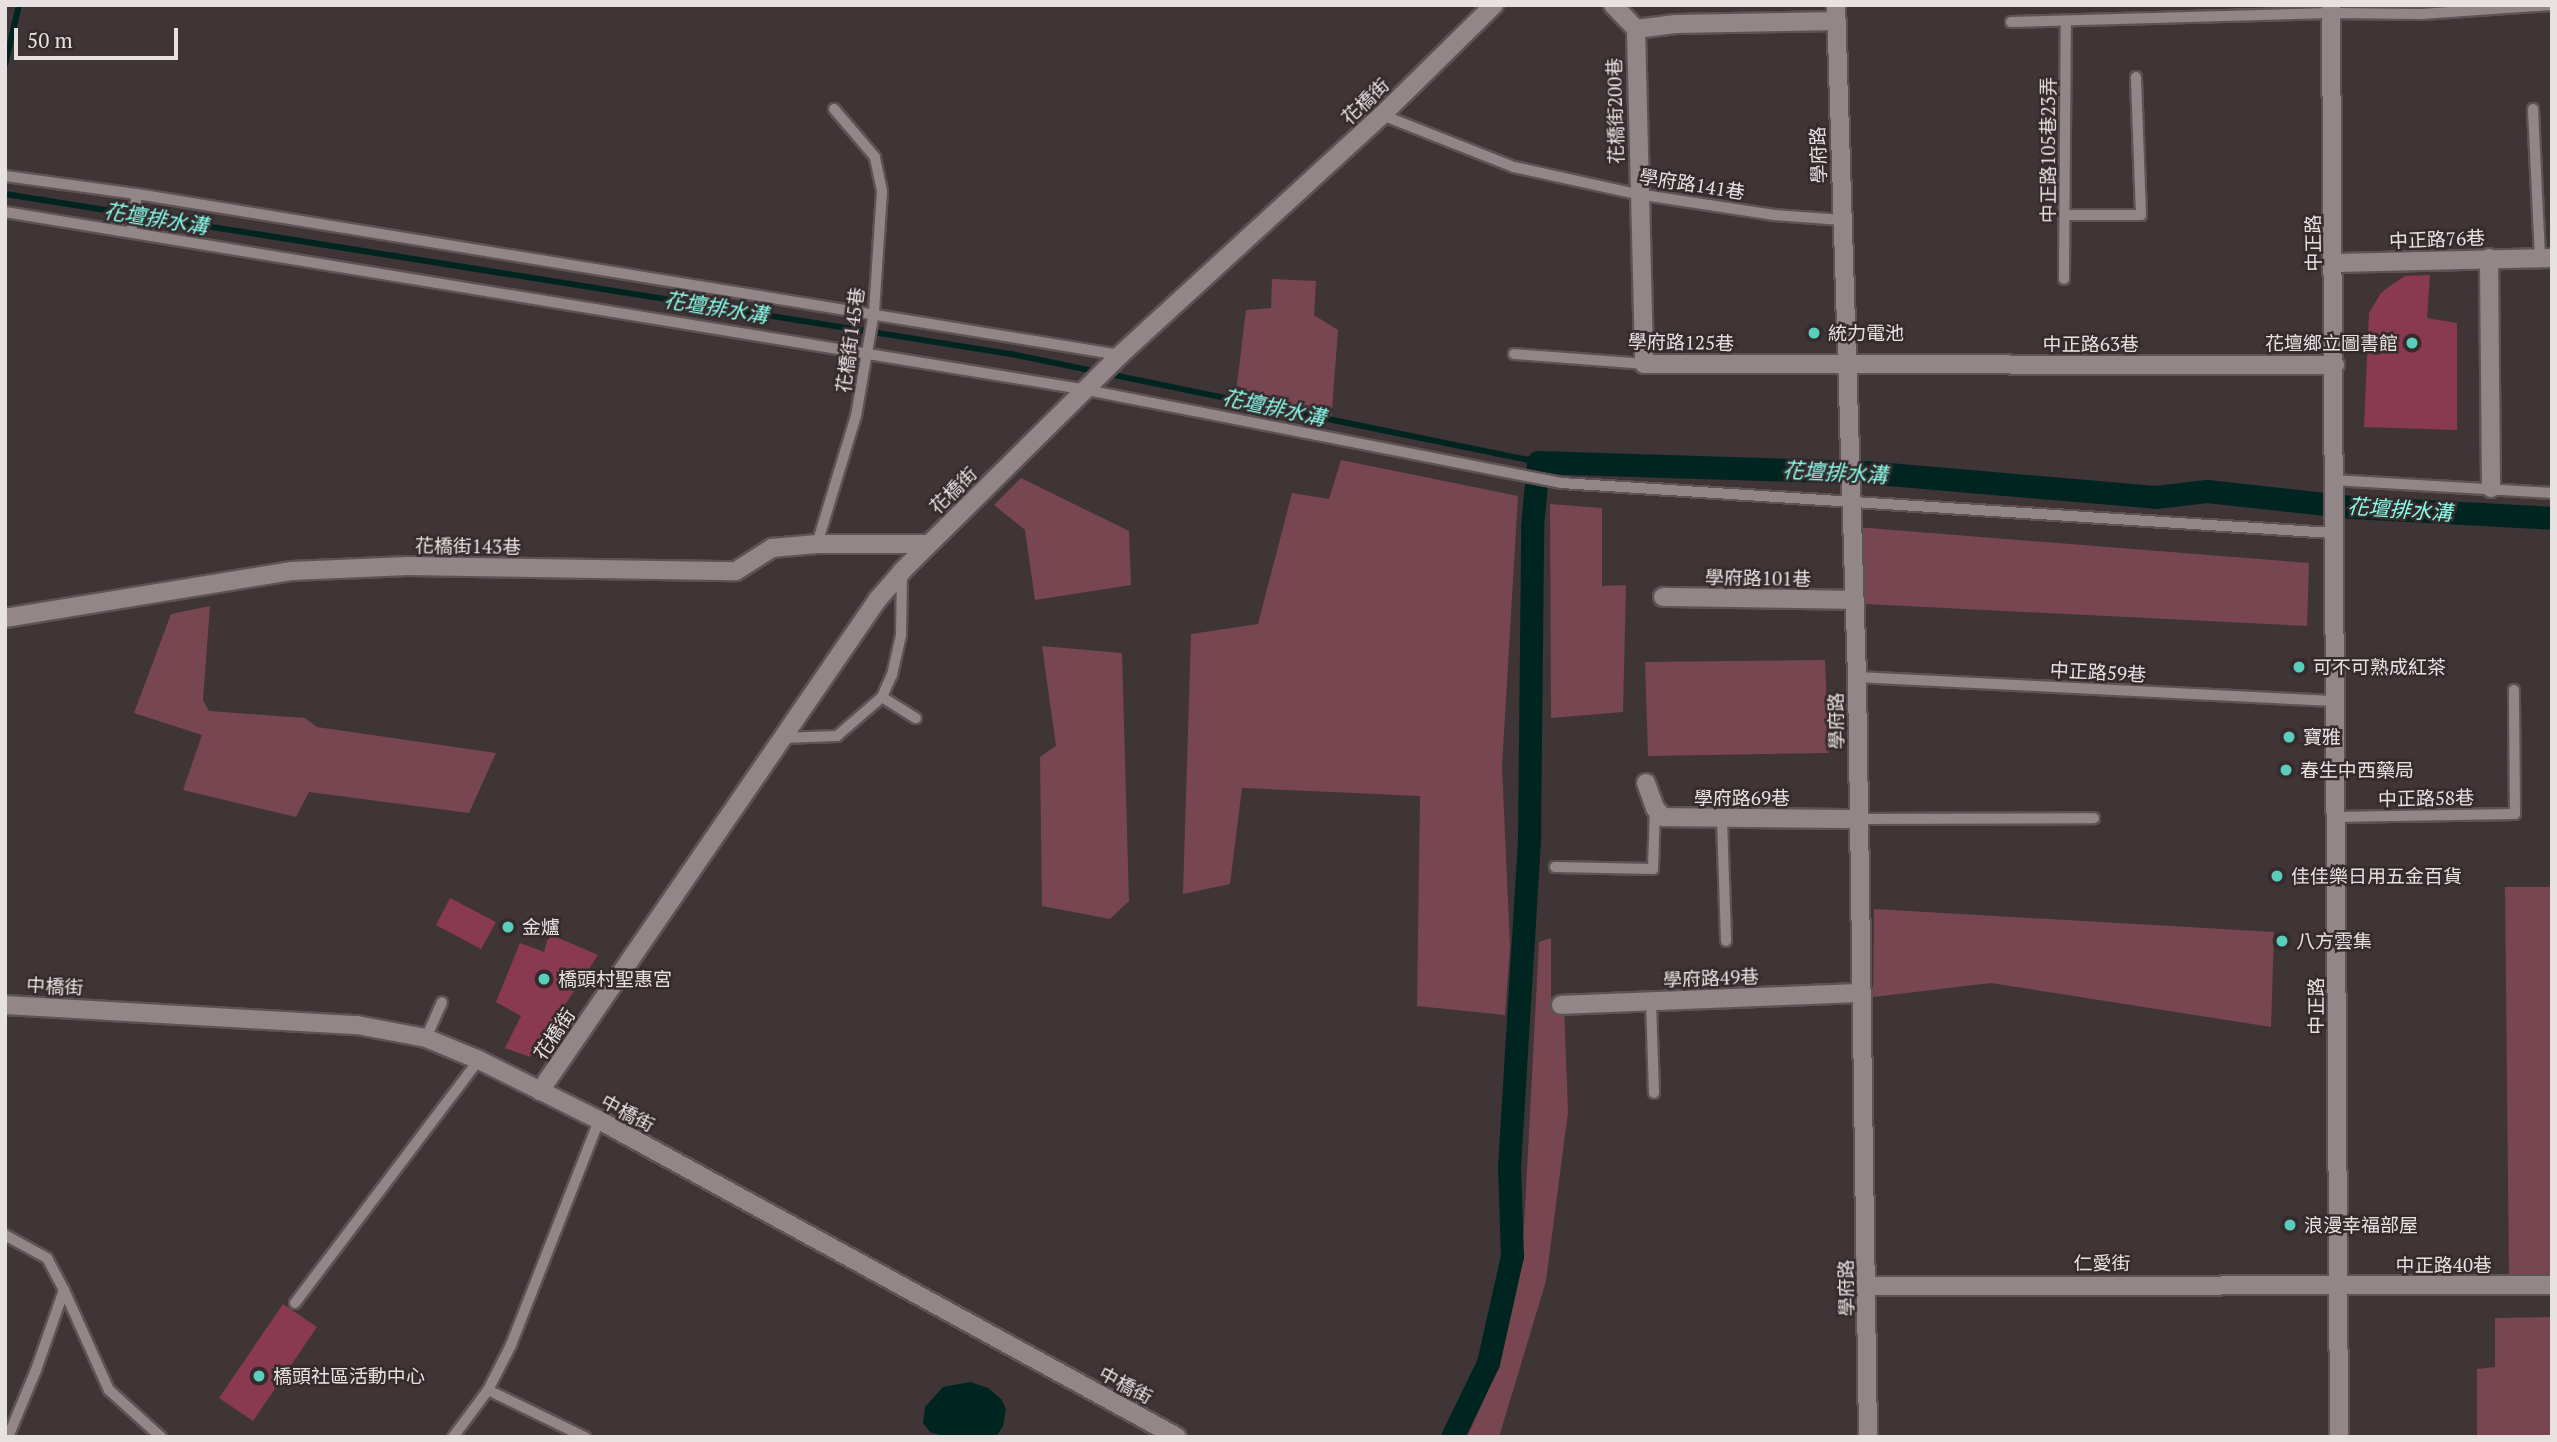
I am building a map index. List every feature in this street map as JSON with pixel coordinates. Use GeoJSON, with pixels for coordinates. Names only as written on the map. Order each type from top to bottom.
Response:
{"type":"FeatureCollection","features":[{"type":"Feature","properties":{"kind":"street","name":"花橋街"},"geometry":{"type":"LineString","coordinates":[[540,1091],[878,599],[902,571],[1120,355],[1381,115],[1494,5]]}},
{"type":"Feature","properties":{"kind":"street"},"geometry":{"type":"LineString","coordinates":[[1613,5],[1636,29],[1836,13]]}},
{"type":"Feature","properties":{"kind":"street","name":"中正路"},"geometry":{"type":"LineString","coordinates":[[2331,9],[2335,365],[2333,533],[2337,701],[2339,1437]]}},
{"type":"Feature","properties":{"kind":"street","name":"學府路"},"geometry":{"type":"LineString","coordinates":[[1836,13],[1852,600],[1857,677],[1868,1437]]}},
{"type":"Feature","properties":{"kind":"street","name":"花橋街200巷"},"geometry":{"type":"LineString","coordinates":[[1636,29],[1637,194],[1644,364]]}},
{"type":"Feature","properties":{"kind":"street"},"geometry":{"type":"LineString","coordinates":[[2489,258],[2491,488]]}},
{"type":"Feature","properties":{"kind":"street","name":"中正路76巷"},"geometry":{"type":"LineString","coordinates":[[2334,263],[2546,258]]}},
{"type":"Feature","properties":{"kind":"street","name":"學府路125巷"},"geometry":{"type":"LineString","coordinates":[[1644,364],[1847,365]]}},
{"type":"Feature","properties":{"kind":"street","name":"中正路63巷"},"geometry":{"type":"LineString","coordinates":[[1847,365],[2335,365]]}},
{"type":"Feature","properties":{"kind":"street","name":"花橋街143巷"},"geometry":{"type":"LineString","coordinates":[[5,618],[292,571],[408,566],[736,571],[772,548],[817,544],[928,544]]}},
{"type":"Feature","properties":{"kind":"street","name":"學府路101巷"},"geometry":{"type":"LineString","coordinates":[[1663,597],[1852,600]]}},
{"type":"Feature","properties":{"kind":"street"},"geometry":{"type":"LineString","coordinates":[[1646,783],[1655,808]]}},
{"type":"Feature","properties":{"kind":"street","name":"學府路69巷"},"geometry":{"type":"LineString","coordinates":[[1655,808],[1662,817],[1859,819]]}},
{"type":"Feature","properties":{"kind":"street","name":"學府路49巷"},"geometry":{"type":"LineString","coordinates":[[1561,1005],[1862,993]]}},
{"type":"Feature","properties":{"kind":"street","name":"中橋街"},"geometry":{"type":"LineString","coordinates":[[5,1005],[357,1024],[426,1038],[479,1060],[599,1121],[1177,1437]]}},
{"type":"Feature","properties":{"kind":"street","name":"仁愛街"},"geometry":{"type":"LineString","coordinates":[[1867,1286],[2337,1286]]}},
{"type":"Feature","properties":{"kind":"street","name":"中正路40巷"},"geometry":{"type":"LineString","coordinates":[[2337,1286],[2552,1286]]}},
{"type":"Feature","properties":{"kind":"lane"},"geometry":{"type":"LineString","coordinates":[[2011,22],[2331,9],[2423,14],[2551,5]]}},
{"type":"Feature","properties":{"kind":"lane","name":"中正路105巷23弄"},"geometry":{"type":"LineString","coordinates":[[2064,279],[2066,21]]}},
{"type":"Feature","properties":{"kind":"lane"},"geometry":{"type":"LineString","coordinates":[[2065,215],[2141,215],[2136,77]]}},
{"type":"Feature","properties":{"kind":"lane","name":"花橋街145巷"},"geometry":{"type":"LineString","coordinates":[[817,544],[856,416],[874,313],[882,191],[875,157],[834,109]]}},
{"type":"Feature","properties":{"kind":"lane"},"geometry":{"type":"LineString","coordinates":[[2533,109],[2546,258]]}},
{"type":"Feature","properties":{"kind":"lane","name":"學府路141巷"},"geometry":{"type":"LineString","coordinates":[[1381,115],[1514,167],[1637,194],[1774,215],[1842,220]]}},
{"type":"Feature","properties":{"kind":"lane"},"geometry":{"type":"LineString","coordinates":[[5,176],[137,194],[1120,355]]}},
{"type":"Feature","properties":{"kind":"lane"},"geometry":{"type":"LineString","coordinates":[[131,232],[137,194]]}},
{"type":"Feature","properties":{"kind":"lane"},"geometry":{"type":"LineString","coordinates":[[5,212],[1087,390],[1561,483],[2333,533]]}},
{"type":"Feature","properties":{"kind":"lane","name":"學府路125巷"},"geometry":{"type":"LineString","coordinates":[[1514,354],[1644,364]]}},
{"type":"Feature","properties":{"kind":"lane"},"geometry":{"type":"LineString","coordinates":[[2334,481],[2552,493]]}},
{"type":"Feature","properties":{"kind":"lane"},"geometry":{"type":"LineString","coordinates":[[782,738],[837,736],[882,697],[892,675],[901,635],[902,571]]}},
{"type":"Feature","properties":{"kind":"lane","name":"中正路59巷"},"geometry":{"type":"LineString","coordinates":[[1857,677],[2337,701]]}},
{"type":"Feature","properties":{"kind":"lane","name":"中正路58巷"},"geometry":{"type":"LineString","coordinates":[[2337,817],[2515,814],[2514,690]]}},
{"type":"Feature","properties":{"kind":"lane"},"geometry":{"type":"LineString","coordinates":[[882,697],[916,718]]}},
{"type":"Feature","properties":{"kind":"lane"},"geometry":{"type":"LineString","coordinates":[[1555,866],[1653,869],[1655,808]]}},
{"type":"Feature","properties":{"kind":"lane"},"geometry":{"type":"LineString","coordinates":[[1859,819],[2094,818]]}},
{"type":"Feature","properties":{"kind":"lane"},"geometry":{"type":"LineString","coordinates":[[1722,819],[1726,941]]}},
{"type":"Feature","properties":{"kind":"lane"},"geometry":{"type":"LineString","coordinates":[[426,1038],[442,1002]]}},
{"type":"Feature","properties":{"kind":"lane"},"geometry":{"type":"LineString","coordinates":[[1651,1002],[1654,1093]]}},
{"type":"Feature","properties":{"kind":"lane"},"geometry":{"type":"LineString","coordinates":[[295,1303],[479,1060]]}},
{"type":"Feature","properties":{"kind":"lane"},"geometry":{"type":"LineString","coordinates":[[453,1437],[488,1390],[511,1345],[599,1121]]}},
{"type":"Feature","properties":{"kind":"lane"},"geometry":{"type":"LineString","coordinates":[[5,1235],[47,1258],[109,1390],[161,1437]]}},
{"type":"Feature","properties":{"kind":"lane"},"geometry":{"type":"LineString","coordinates":[[8,1437],[36,1370],[64,1290]]}},
{"type":"Feature","properties":{"kind":"lane"},"geometry":{"type":"LineString","coordinates":[[488,1390],[585,1437]]}},
{"type":"Feature","properties":{"kind":"shaded area"},"geometry":{"type":"Polygon","coordinates":[[[1272,279],[1316,281],[1314,315],[1338,330],[1331,423],[1235,400],[1246,310],[1271,308],[1272,279]]]}},
{"type":"Feature","properties":{"kind":"shaded area"},"geometry":{"type":"Polygon","coordinates":[[[1341,460],[1518,496],[1502,766],[1510,947],[1505,1015],[1417,1006],[1420,796],[1242,788],[1230,884],[1183,894],[1191,634],[1258,624],[1292,493],[1329,499],[1341,460]]]}},
{"type":"Feature","properties":{"kind":"shaded area"},"geometry":{"type":"Polygon","coordinates":[[[1021,478],[1129,531],[1131,585],[1035,600],[1025,530],[994,505],[1021,478]]]}},
{"type":"Feature","properties":{"kind":"shaded area"},"geometry":{"type":"Polygon","coordinates":[[[1550,504],[1602,508],[1602,586],[1626,585],[1623,712],[1551,718],[1550,504]]]}},
{"type":"Feature","properties":{"kind":"shaded area"},"geometry":{"type":"Polygon","coordinates":[[[1856,527],[2309,563],[2307,626],[1866,604],[1856,527]]]}},
{"type":"Feature","properties":{"kind":"shaded area"},"geometry":{"type":"Polygon","coordinates":[[[210,606],[203,700],[209,711],[305,718],[317,727],[496,753],[469,813],[309,792],[296,817],[183,790],[202,735],[134,713],[171,614],[210,606]]]}},
{"type":"Feature","properties":{"kind":"shaded area"},"geometry":{"type":"Polygon","coordinates":[[[1042,646],[1122,653],[1129,901],[1110,919],[1042,906],[1040,757],[1056,746],[1042,646]]]}},
{"type":"Feature","properties":{"kind":"shaded area"},"geometry":{"type":"Polygon","coordinates":[[[1825,660],[1829,753],[1648,756],[1645,662],[1825,660]]]}},
{"type":"Feature","properties":{"kind":"shaded area"},"geometry":{"type":"Polygon","coordinates":[[[2505,887],[2552,887],[2552,1279],[2509,1279],[2505,887]]]}},
{"type":"Feature","properties":{"kind":"shaded area"},"geometry":{"type":"Polygon","coordinates":[[[1874,909],[2274,932],[2271,1027],[1991,983],[1873,997],[1874,909]]]}},
{"type":"Feature","properties":{"kind":"shaded area"},"geometry":{"type":"Polygon","coordinates":[[[1551,938],[1551,1003],[1564,1005],[1568,1112],[1546,1281],[1499,1437],[1467,1437],[1487,1393],[1501,1350],[1519,1266],[1524,1227],[1539,942],[1551,938]]]}},
{"type":"Feature","properties":{"kind":"shaded area"},"geometry":{"type":"Polygon","coordinates":[[[2552,1317],[2552,1437],[2477,1437],[2477,1369],[2495,1367],[2495,1318],[2552,1317]]]}},
{"type":"Feature","properties":{"kind":"shaded area"},"geometry":{"type":"Polygon","coordinates":[[[970,1382],[988,1388],[1002,1400],[1006,1410],[1003,1426],[996,1437],[947,1437],[930,1432],[923,1423],[925,1407],[943,1387],[970,1382]]]}},
{"type":"Feature","properties":{"kind":"building","name":"花壇鄉立圖書館"},"geometry":{"type":"Polygon","coordinates":[[[2430,275],[2427,318],[2457,323],[2457,430],[2364,427],[2369,313],[2381,293],[2405,276],[2430,275]]]}},
{"type":"Feature","properties":{"kind":"building"},"geometry":{"type":"Polygon","coordinates":[[[450,898],[496,922],[481,949],[436,925],[450,898]]]}},
{"type":"Feature","properties":{"kind":"building","name":"橋頭村聖惠宮"},"geometry":{"type":"Polygon","coordinates":[[[549,934],[598,955],[530,1057],[505,1048],[521,1016],[496,1002],[520,943],[544,952],[549,934]]]}},
{"type":"Feature","properties":{"kind":"building","name":"橋頭社區活動中心"},"geometry":{"type":"Polygon","coordinates":[[[283,1304],[317,1327],[253,1421],[219,1398],[283,1304]]]}},
{"type":"Feature","properties":{"kind":"waterway"},"geometry":{"type":"LineString","coordinates":[[5,65],[19,5]]}},
{"type":"Feature","properties":{"kind":"waterway","name":"花壇排水溝"},"geometry":{"type":"LineString","coordinates":[[5,194],[1011,354],[1538,462]]}},
{"type":"Feature","properties":{"kind":"waterway","name":"花壇排水溝"},"geometry":{"type":"LineString","coordinates":[[1452,1437],[1488,1363],[1512,1256],[1509,1167],[1529,836],[1532,526],[1538,462],[1865,472],[2155,497],[2207,491],[2351,507],[2552,518]]}},
{"type":"Feature","properties":{"kind":"place","name":"統力電池"},"geometry":{"type":"Point","coordinates":[1814,333]}},
{"type":"Feature","properties":{"kind":"place","name":"花壇鄉立圖書館"},"geometry":{"type":"Point","coordinates":[2412,343]}},
{"type":"Feature","properties":{"kind":"place","name":"可不可熟成紅茶"},"geometry":{"type":"Point","coordinates":[2299,667]}},
{"type":"Feature","properties":{"kind":"place","name":"寶雅"},"geometry":{"type":"Point","coordinates":[2289,737]}},
{"type":"Feature","properties":{"kind":"place","name":"春生中西藥局"},"geometry":{"type":"Point","coordinates":[2286,770]}},
{"type":"Feature","properties":{"kind":"place","name":"佳佳樂日用五金百貨"},"geometry":{"type":"Point","coordinates":[2277,876]}},
{"type":"Feature","properties":{"kind":"place","name":"金爐"},"geometry":{"type":"Point","coordinates":[508,927]}},
{"type":"Feature","properties":{"kind":"place","name":"八方雲集"},"geometry":{"type":"Point","coordinates":[2282,941]}},
{"type":"Feature","properties":{"kind":"place","name":"橋頭村聖惠宮"},"geometry":{"type":"Point","coordinates":[544,979]}},
{"type":"Feature","properties":{"kind":"place","name":"浪漫幸福部屋"},"geometry":{"type":"Point","coordinates":[2290,1225]}},
{"type":"Feature","properties":{"kind":"place","name":"橋頭社區活動中心"},"geometry":{"type":"Point","coordinates":[259,1376]}}]}
